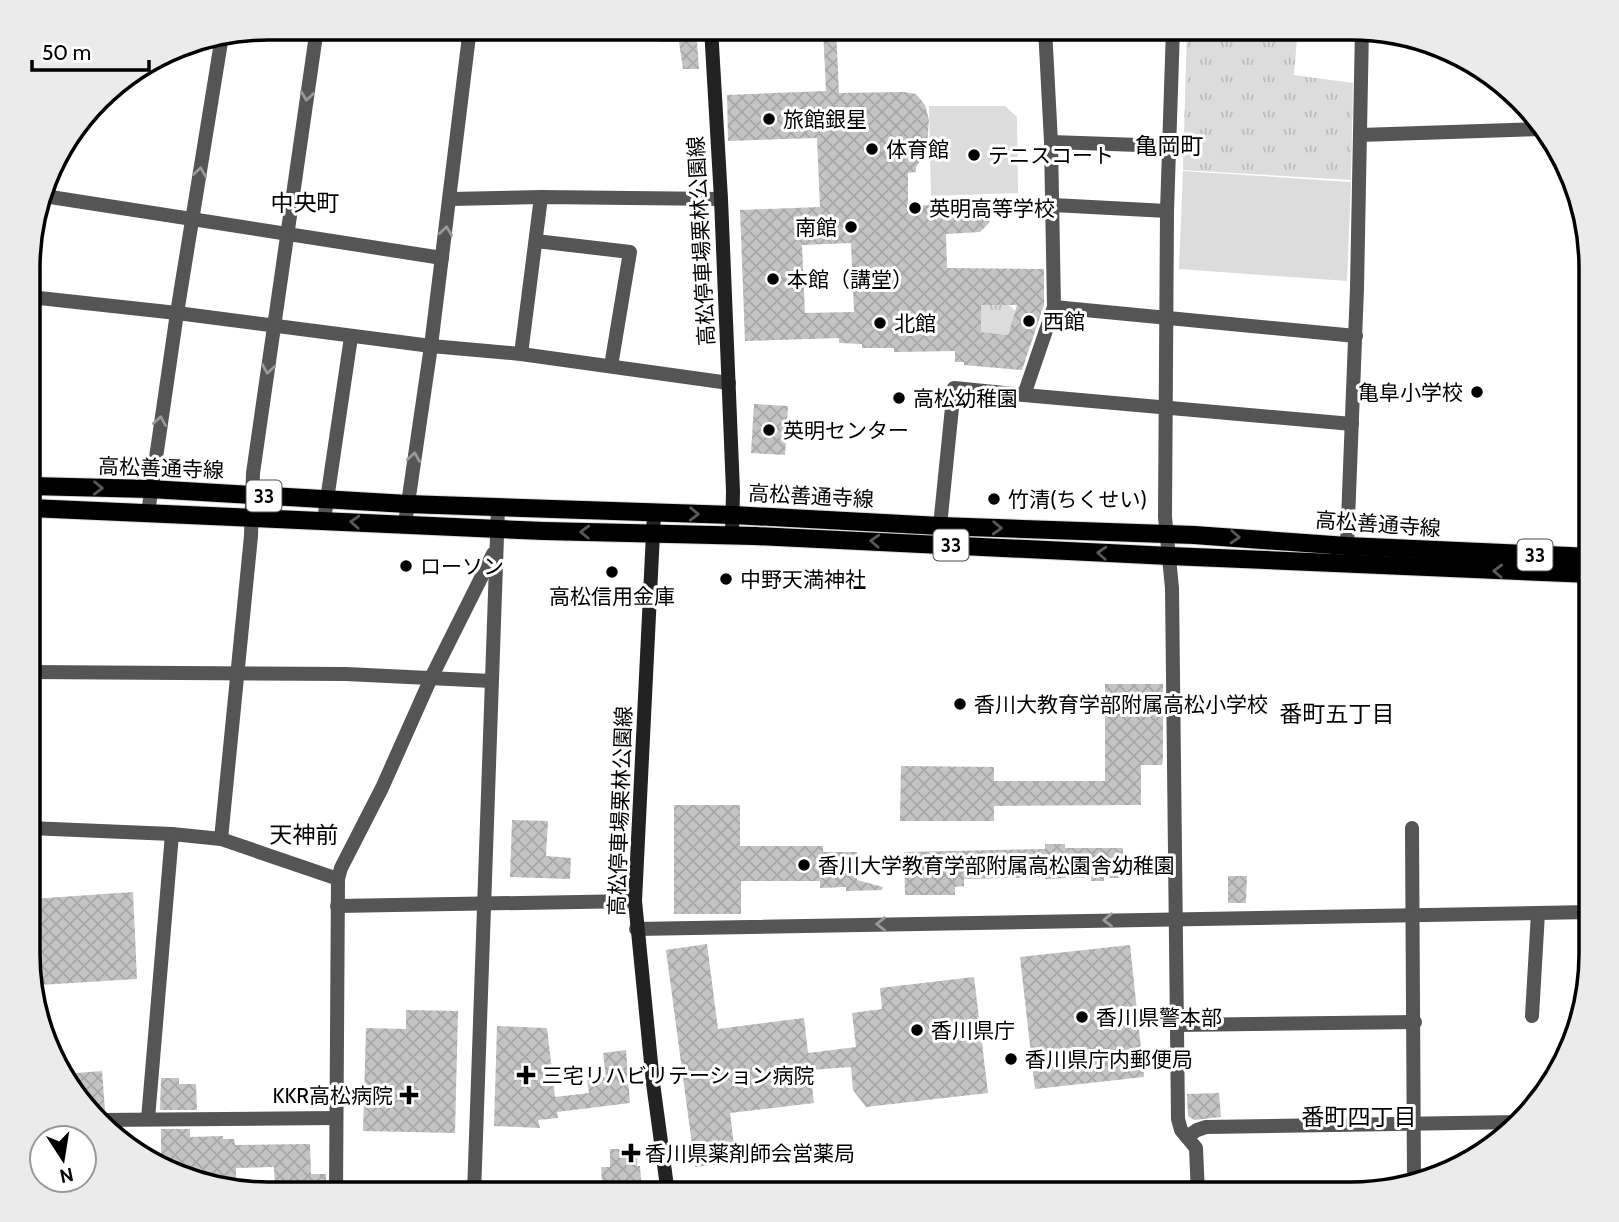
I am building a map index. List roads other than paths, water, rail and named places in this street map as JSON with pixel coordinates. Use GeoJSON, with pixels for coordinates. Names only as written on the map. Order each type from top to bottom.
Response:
{"type":"FeatureCollection","features":[{"type":"Feature","properties":{"kind":"main road","name":"高松停車場栗林公園線"},"geometry":{"type":"LineString","coordinates":[[712,40],[729,383],[732,535]]}},
{"type":"Feature","properties":{"kind":"main road","name":"高松善通寺線"},"geometry":{"type":"LineString","coordinates":[[40,486],[150,489],[498,508],[733,515],[1167,534],[1347,546],[1579,556]]}},
{"type":"Feature","properties":{"kind":"main road","name":"高松善通寺線"},"geometry":{"type":"LineString","coordinates":[[40,508],[653,535],[732,535],[1579,573]]}},
{"type":"Feature","properties":{"kind":"main road","name":"高松停車場栗林公園線"},"geometry":{"type":"LineString","coordinates":[[654,513],[635,901],[636,929],[666,1181]]}},
{"type":"Feature","properties":{"kind":"street"},"geometry":{"type":"LineString","coordinates":[[221,839],[239,674],[253,473],[315,40]]}},
{"type":"Feature","properties":{"kind":"street"},"geometry":{"type":"LineString","coordinates":[[405,524],[431,346],[469,40]]}},
{"type":"Feature","properties":{"kind":"street"},"geometry":{"type":"LineString","coordinates":[[1024,395],[1054,307],[1053,205],[1046,41]]}},
{"type":"Feature","properties":{"kind":"street"},"geometry":{"type":"LineString","coordinates":[[1173,41],[1167,211],[1165,517],[1172,588],[1179,1125],[1196,1148],[1197,1182]]}},
{"type":"Feature","properties":{"kind":"street"},"geometry":{"type":"LineString","coordinates":[[1347,546],[1356,336],[1362,41]]}},
{"type":"Feature","properties":{"kind":"street"},"geometry":{"type":"LineString","coordinates":[[148,513],[220,46]]}},
{"type":"Feature","properties":{"kind":"street"},"geometry":{"type":"LineString","coordinates":[[1360,135],[1531,129]]}},
{"type":"Feature","properties":{"kind":"street"},"geometry":{"type":"LineString","coordinates":[[1051,142],[1169,146]]}},
{"type":"Feature","properties":{"kind":"street"},"geometry":{"type":"LineString","coordinates":[[51,197],[442,258]]}},
{"type":"Feature","properties":{"kind":"street"},"geometry":{"type":"LineString","coordinates":[[450,200],[541,197],[721,199]]}},
{"type":"Feature","properties":{"kind":"street"},"geometry":{"type":"LineString","coordinates":[[521,354],[541,197]]}},
{"type":"Feature","properties":{"kind":"street"},"geometry":{"type":"LineString","coordinates":[[1053,205],[1167,211]]}},
{"type":"Feature","properties":{"kind":"street"},"geometry":{"type":"LineString","coordinates":[[536,241],[630,252],[611,366]]}},
{"type":"Feature","properties":{"kind":"street"},"geometry":{"type":"LineString","coordinates":[[40,298],[177,313],[351,337],[521,354],[729,383]]}},
{"type":"Feature","properties":{"kind":"street"},"geometry":{"type":"LineString","coordinates":[[1054,307],[1166,320],[1356,336]]}},
{"type":"Feature","properties":{"kind":"street"},"geometry":{"type":"LineString","coordinates":[[324,520],[351,337]]}},
{"type":"Feature","properties":{"kind":"street"},"geometry":{"type":"LineString","coordinates":[[940,526],[954,388],[1352,424]]}},
{"type":"Feature","properties":{"kind":"street"},"geometry":{"type":"LineString","coordinates":[[474,1181],[498,508]]}},
{"type":"Feature","properties":{"kind":"street"},"geometry":{"type":"LineString","coordinates":[[336,1181],[338,879],[431,678],[495,549]]}},
{"type":"Feature","properties":{"kind":"street"},"geometry":{"type":"LineString","coordinates":[[41,672],[346,674],[491,681]]}},
{"type":"Feature","properties":{"kind":"street"},"geometry":{"type":"LineString","coordinates":[[41,828],[172,834],[221,839],[338,879]]}},
{"type":"Feature","properties":{"kind":"street"},"geometry":{"type":"LineString","coordinates":[[1412,828],[1415,1172]]}},
{"type":"Feature","properties":{"kind":"street"},"geometry":{"type":"LineString","coordinates":[[148,1119],[172,834]]}},
{"type":"Feature","properties":{"kind":"street"},"geometry":{"type":"LineString","coordinates":[[337,906],[635,901]]}},
{"type":"Feature","properties":{"kind":"street"},"geometry":{"type":"LineString","coordinates":[[636,929],[1578,912]]}},
{"type":"Feature","properties":{"kind":"street"},"geometry":{"type":"LineString","coordinates":[[1532,1016],[1538,913]]}},
{"type":"Feature","properties":{"kind":"street"},"geometry":{"type":"LineString","coordinates":[[1178,1026],[1415,1022]]}},
{"type":"Feature","properties":{"kind":"street"},"geometry":{"type":"LineString","coordinates":[[113,1120],[335,1118]]}},
{"type":"Feature","properties":{"kind":"street"},"geometry":{"type":"LineString","coordinates":[[1187,1137],[1206,1127],[1504,1122]]}},
{"type":"Feature","properties":{"kind":"place","name":"旅館銀星"},"geometry":{"type":"Point","coordinates":[769,119]}},
{"type":"Feature","properties":{"kind":"place","name":"体育館"},"geometry":{"type":"Point","coordinates":[872,149]}},
{"type":"Feature","properties":{"kind":"place","name":"テニスコート"},"geometry":{"type":"Point","coordinates":[974,155]}},
{"type":"Feature","properties":{"kind":"place","name":"英明高等学校"},"geometry":{"type":"Point","coordinates":[915,208]}},
{"type":"Feature","properties":{"kind":"place","name":"南館"},"geometry":{"type":"Point","coordinates":[851,227]}},
{"type":"Feature","properties":{"kind":"place","name":"本館（講堂）"},"geometry":{"type":"Point","coordinates":[773,279]}},
{"type":"Feature","properties":{"kind":"place","name":"西館"},"geometry":{"type":"Point","coordinates":[1029,321]}},
{"type":"Feature","properties":{"kind":"place","name":"北館"},"geometry":{"type":"Point","coordinates":[880,323]}},
{"type":"Feature","properties":{"kind":"place","name":"亀阜小学校"},"geometry":{"type":"Point","coordinates":[1477,392]}},
{"type":"Feature","properties":{"kind":"place","name":"高松幼稚園"},"geometry":{"type":"Point","coordinates":[899,398]}},
{"type":"Feature","properties":{"kind":"place","name":"英明センター"},"geometry":{"type":"Point","coordinates":[769,430]}},
{"type":"Feature","properties":{"kind":"place","name":"竹清(ちくせい)"},"geometry":{"type":"Point","coordinates":[994,499]}},
{"type":"Feature","properties":{"kind":"place","name":"ローソン"},"geometry":{"type":"Point","coordinates":[406,566]}},
{"type":"Feature","properties":{"kind":"place","name":"高松信用金庫"},"geometry":{"type":"Point","coordinates":[612,572]}},
{"type":"Feature","properties":{"kind":"place","name":"中野天満神社"},"geometry":{"type":"Point","coordinates":[726,579]}},
{"type":"Feature","properties":{"kind":"place","name":"香川大教育学部附属高松小学校"},"geometry":{"type":"Point","coordinates":[960,704]}},
{"type":"Feature","properties":{"kind":"place","name":"香川大学教育学部附属高松園舎幼稚園"},"geometry":{"type":"Point","coordinates":[804,865]}},
{"type":"Feature","properties":{"kind":"place","name":"香川県警本部"},"geometry":{"type":"Point","coordinates":[1082,1017]}},
{"type":"Feature","properties":{"kind":"place","name":"香川県庁"},"geometry":{"type":"Point","coordinates":[917,1030]}},
{"type":"Feature","properties":{"kind":"place","name":"香川県庁内郵便局"},"geometry":{"type":"Point","coordinates":[1011,1059]}},
{"type":"Feature","properties":{"kind":"place","name":"三宅リハビリテーション病院"},"geometry":{"type":"Point","coordinates":[526,1075]}},
{"type":"Feature","properties":{"kind":"place","name":"KKR高松病院"},"geometry":{"type":"Point","coordinates":[409,1095]}},
{"type":"Feature","properties":{"kind":"place","name":"香川県薬剤師会営薬局"},"geometry":{"type":"Point","coordinates":[631,1153]}},
{"type":"Feature","properties":{"kind":"district","name":"亀岡町"},"geometry":{"type":"Point","coordinates":[1169,146]}},
{"type":"Feature","properties":{"kind":"district","name":"中央町"},"geometry":{"type":"Point","coordinates":[305,203]}},
{"type":"Feature","properties":{"kind":"district","name":"番町五丁目"},"geometry":{"type":"Point","coordinates":[1337,714]}},
{"type":"Feature","properties":{"kind":"district","name":"天神前"},"geometry":{"type":"Point","coordinates":[304,835]}},
{"type":"Feature","properties":{"kind":"district","name":"番町四丁目"},"geometry":{"type":"Point","coordinates":[1359,1117]}}]}
